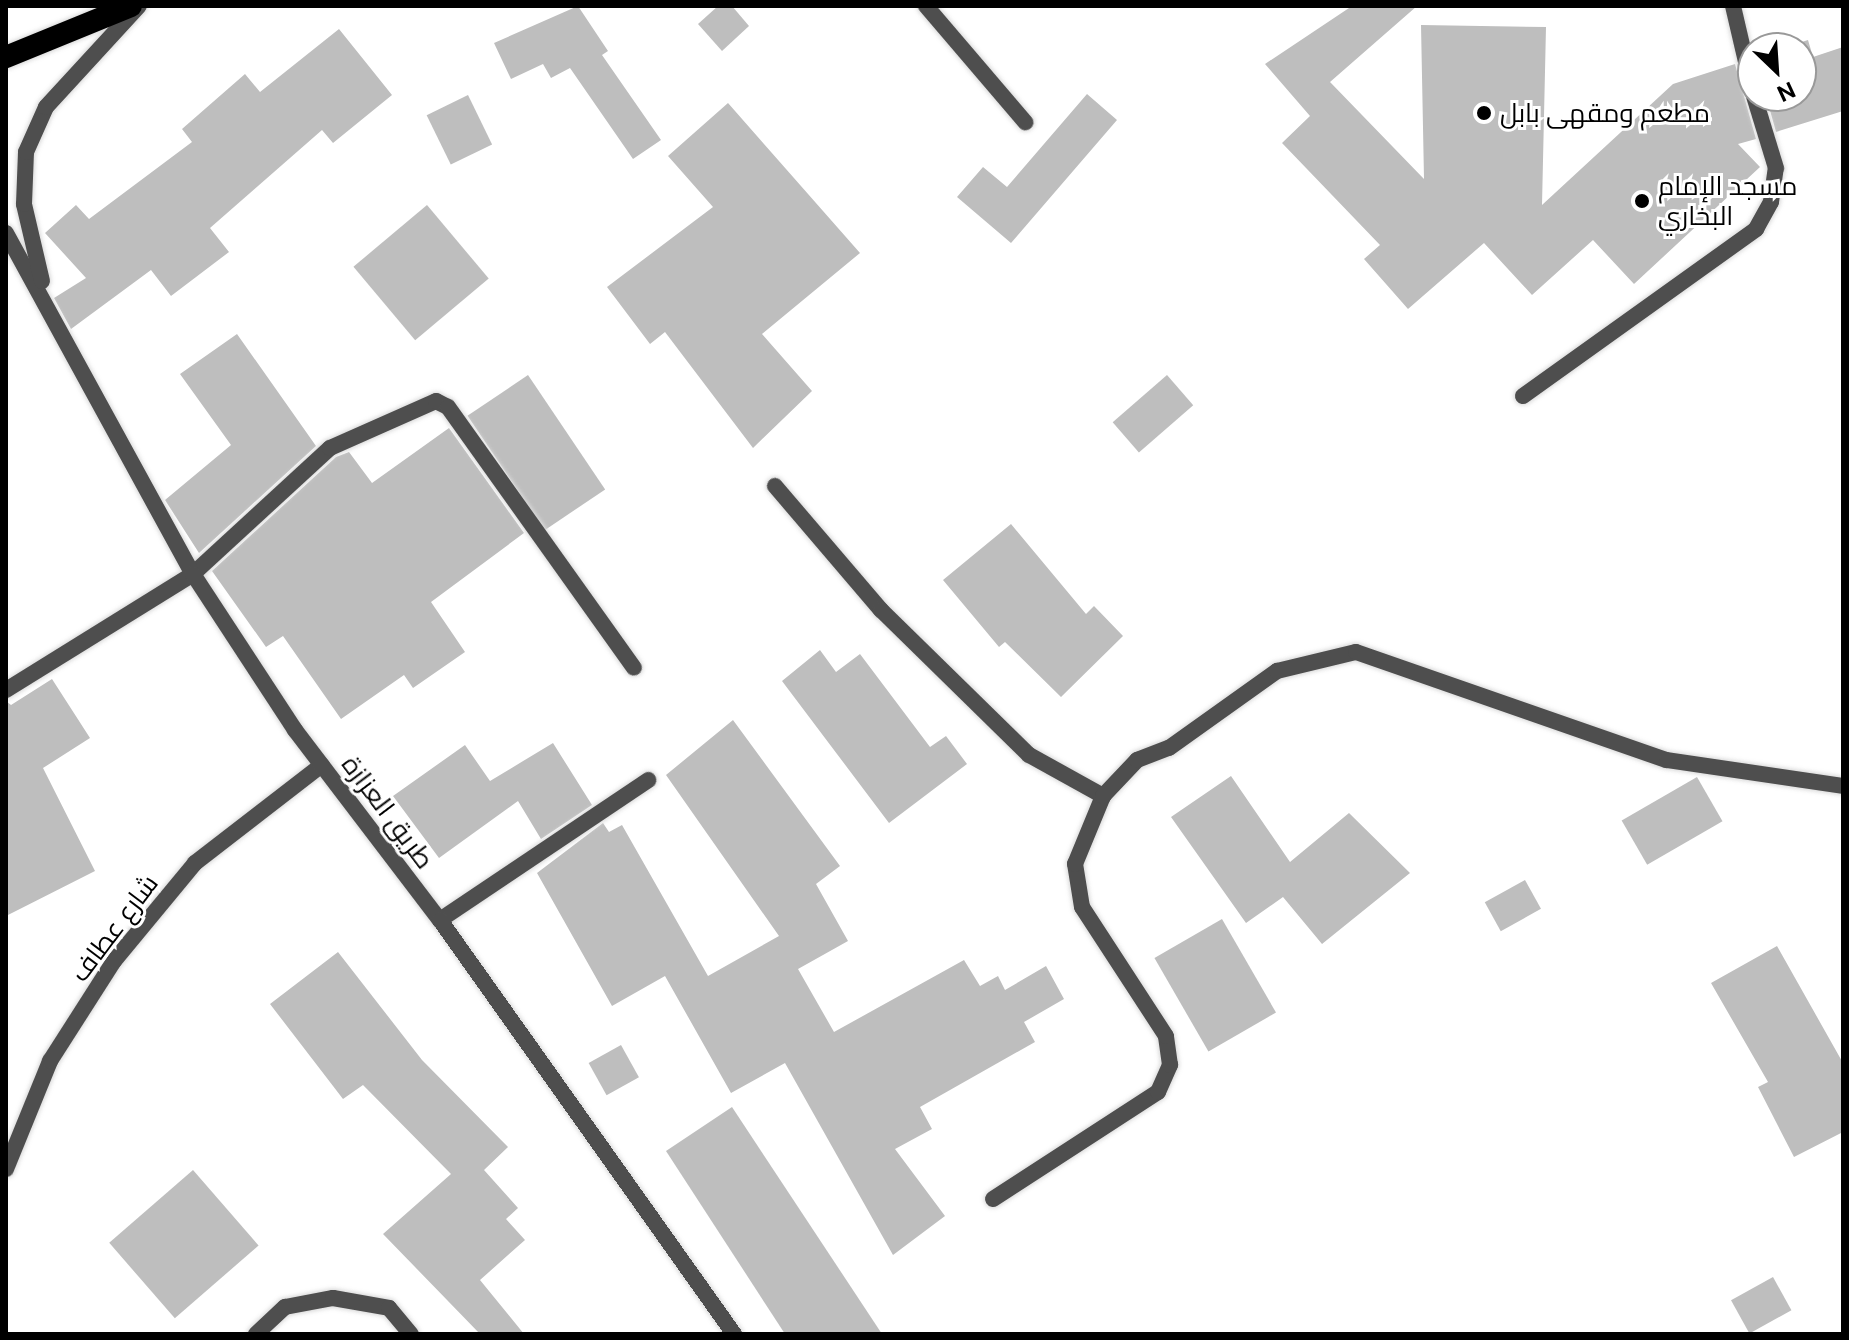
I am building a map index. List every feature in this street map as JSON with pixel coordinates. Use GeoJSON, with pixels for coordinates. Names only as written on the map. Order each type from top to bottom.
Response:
{"type":"FeatureCollection","features":[{"type":"Feature","properties":{"kind":"highway"},"geometry":{"type":"LineString","coordinates":[[6,57],[131,6]]}},
{"type":"Feature","properties":{"kind":"street","name":"طريق العزازة"},"geometry":{"type":"LineString","coordinates":[[46,295],[24,204],[26,152],[46,107],[139,6]]}},
{"type":"Feature","properties":{"kind":"street"},"geometry":{"type":"LineString","coordinates":[[926,6],[1025,122]]}},
{"type":"Feature","properties":{"kind":"street"},"geometry":{"type":"LineString","coordinates":[[1733,6],[1739,32]]}},
{"type":"Feature","properties":{"kind":"street"},"geometry":{"type":"LineString","coordinates":[[1523,396],[1756,229],[1771,202],[1776,168],[1759,112]]}},
{"type":"Feature","properties":{"kind":"street","name":"طريق العزازة"},"geometry":{"type":"LineString","coordinates":[[6,233],[46,295],[99,412],[193,574],[322,765],[440,920],[734,1334]]}},
{"type":"Feature","properties":{"kind":"street"},"geometry":{"type":"LineString","coordinates":[[6,690],[193,574],[330,448],[436,401],[448,407],[634,668]]}},
{"type":"Feature","properties":{"kind":"street"},"geometry":{"type":"LineString","coordinates":[[775,486],[881,610],[1029,755],[1103,796]]}},
{"type":"Feature","properties":{"kind":"street"},"geometry":{"type":"LineString","coordinates":[[993,1199],[1158,1092],[1170,1065],[1166,1036],[1082,907],[1075,864],[1103,796],[1137,760],[1169,748],[1277,671],[1356,652],[1667,760],[1843,786]]}},
{"type":"Feature","properties":{"kind":"street","name":"شارع عطاف"},"geometry":{"type":"LineString","coordinates":[[6,1169],[50,1061],[114,961],[195,863],[322,765]]}},
{"type":"Feature","properties":{"kind":"street"},"geometry":{"type":"LineString","coordinates":[[440,920],[648,780]]}},
{"type":"Feature","properties":{"kind":"street"},"geometry":{"type":"LineString","coordinates":[[256,1334],[285,1307],[333,1298],[389,1308],[411,1334]]}},
{"type":"Feature","properties":{"kind":"building"},"geometry":{"type":"Polygon","coordinates":[[[578,6],[608,51],[602,55],[661,140],[633,159],[570,68],[551,78],[543,64],[511,79],[494,43],[578,6]]]}},
{"type":"Feature","properties":{"kind":"building"},"geometry":{"type":"Polygon","coordinates":[[[718,6],[732,6],[749,26],[722,51],[698,24],[718,6]]]}},
{"type":"Feature","properties":{"kind":"building"},"geometry":{"type":"Polygon","coordinates":[[[1352,6],[1417,6],[1330,82],[1424,179],[1421,25],[1546,27],[1542,205],[1673,84],[1735,64],[1737,112],[1748,112],[1756,139],[1738,144],[1760,167],[1634,284],[1593,240],[1532,295],[1484,243],[1408,309],[1364,259],[1380,245],[1282,143],[1310,116],[1265,64],[1352,6]]]}},
{"type":"Feature","properties":{"kind":"building"},"geometry":{"type":"Polygon","coordinates":[[[339,29],[392,95],[333,143],[322,130],[210,228],[229,252],[171,296],[151,270],[71,329],[54,298],[86,278],[45,233],[76,205],[89,219],[192,142],[182,129],[245,74],[260,92],[339,29]]]}},
{"type":"Feature","properties":{"kind":"building"},"geometry":{"type":"Polygon","coordinates":[[[1843,47],[1843,111],[1776,132],[1770,112],[1817,112],[1817,56],[1843,47]]]}},
{"type":"Feature","properties":{"kind":"building"},"geometry":{"type":"Polygon","coordinates":[[[1087,94],[1117,120],[1011,243],[957,197],[983,167],[1007,187],[1087,94]]]}},
{"type":"Feature","properties":{"kind":"building"},"geometry":{"type":"Polygon","coordinates":[[[468,95],[492,144],[451,165],[427,115],[468,95]]]}},
{"type":"Feature","properties":{"kind":"building"},"geometry":{"type":"Polygon","coordinates":[[[728,103],[860,253],[762,334],[812,391],[753,448],[665,332],[650,344],[607,287],[713,207],[668,156],[728,103]]]}},
{"type":"Feature","properties":{"kind":"building"},"geometry":{"type":"Polygon","coordinates":[[[427,205],[489,279],[415,340],[353,267],[427,205]]]}},
{"type":"Feature","properties":{"kind":"building"},"geometry":{"type":"Polygon","coordinates":[[[237,334],[316,446],[199,553],[165,500],[231,445],[180,374],[237,334]]]}},
{"type":"Feature","properties":{"kind":"building"},"geometry":{"type":"Polygon","coordinates":[[[528,375],[605,489],[545,530],[467,416],[528,375]]]}},
{"type":"Feature","properties":{"kind":"building"},"geometry":{"type":"Polygon","coordinates":[[[1167,375],[1193,405],[1139,452],[1113,422],[1167,375]]]}},
{"type":"Feature","properties":{"kind":"building"},"geometry":{"type":"Polygon","coordinates":[[[449,428],[524,533],[431,602],[465,652],[413,688],[404,675],[341,719],[283,636],[266,647],[212,571],[336,457],[349,452],[372,483],[449,428]]]}},
{"type":"Feature","properties":{"kind":"building"},"geometry":{"type":"Polygon","coordinates":[[[1011,524],[1086,614],[1094,606],[1123,636],[1061,697],[1005,642],[999,647],[943,580],[1011,524]]]}},
{"type":"Feature","properties":{"kind":"building"},"geometry":{"type":"Polygon","coordinates":[[[820,650],[836,672],[860,654],[930,747],[946,736],[967,764],[889,823],[782,681],[820,650]]]}},
{"type":"Feature","properties":{"kind":"building"},"geometry":{"type":"Polygon","coordinates":[[[52,679],[90,738],[43,768],[95,871],[6,916],[6,701],[11,705],[52,679]]]}},
{"type":"Feature","properties":{"kind":"building"},"geometry":{"type":"Polygon","coordinates":[[[733,720],[840,866],[816,884],[848,941],[798,969],[834,1032],[964,960],[980,986],[998,976],[1005,990],[1046,966],[1064,999],[1024,1022],[1035,1042],[920,1107],[932,1129],[895,1149],[945,1216],[893,1255],[785,1063],[731,1093],[665,976],[612,1006],[537,873],[603,823],[609,832],[622,825],[708,976],[779,936],[666,775],[733,720]]]}},
{"type":"Feature","properties":{"kind":"building"},"geometry":{"type":"Polygon","coordinates":[[[553,743],[592,805],[541,839],[518,801],[439,858],[393,796],[465,745],[490,781],[553,743]]]}},
{"type":"Feature","properties":{"kind":"building"},"geometry":{"type":"Polygon","coordinates":[[[1231,776],[1290,862],[1349,813],[1410,873],[1322,944],[1283,897],[1246,923],[1171,817],[1231,776]]]}},
{"type":"Feature","properties":{"kind":"building"},"geometry":{"type":"Polygon","coordinates":[[[1697,777],[1722,821],[1647,865],[1622,820],[1697,777]]]}},
{"type":"Feature","properties":{"kind":"building"},"geometry":{"type":"Polygon","coordinates":[[[1525,880],[1541,909],[1501,931],[1485,902],[1525,880]]]}},
{"type":"Feature","properties":{"kind":"building"},"geometry":{"type":"Polygon","coordinates":[[[1222,919],[1276,1013],[1208,1052],[1154,958],[1222,919]]]}},
{"type":"Feature","properties":{"kind":"building"},"geometry":{"type":"Polygon","coordinates":[[[1777,946],[1843,1063],[1843,1132],[1794,1157],[1758,1087],[1768,1082],[1711,983],[1777,946]]]}},
{"type":"Feature","properties":{"kind":"building"},"geometry":{"type":"Polygon","coordinates":[[[338,952],[422,1060],[508,1147],[484,1170],[518,1208],[506,1219],[525,1240],[480,1280],[524,1334],[480,1334],[383,1234],[451,1174],[363,1085],[343,1099],[270,1004],[338,952]]]}},
{"type":"Feature","properties":{"kind":"building"},"geometry":{"type":"Polygon","coordinates":[[[621,1045],[639,1077],[607,1095],[589,1063],[621,1045]]]}},
{"type":"Feature","properties":{"kind":"building"},"geometry":{"type":"Polygon","coordinates":[[[732,1107],[882,1334],[785,1334],[666,1151],[732,1107]]]}},
{"type":"Feature","properties":{"kind":"building"},"geometry":{"type":"Polygon","coordinates":[[[193,1170],[259,1245],[175,1318],[109,1243],[193,1170]]]}},
{"type":"Feature","properties":{"kind":"building"},"geometry":{"type":"Polygon","coordinates":[[[1773,1277],[1791,1310],[1749,1334],[1731,1300],[1773,1277]]]}},
{"type":"Feature","properties":{"kind":"place","name":"مطعم ومقهى بابل"},"geometry":{"type":"Point","coordinates":[1484,113]}},
{"type":"Feature","properties":{"kind":"place","name":"مسجد الإمام البخاري"},"geometry":{"type":"Point","coordinates":[1642,201]}}]}
